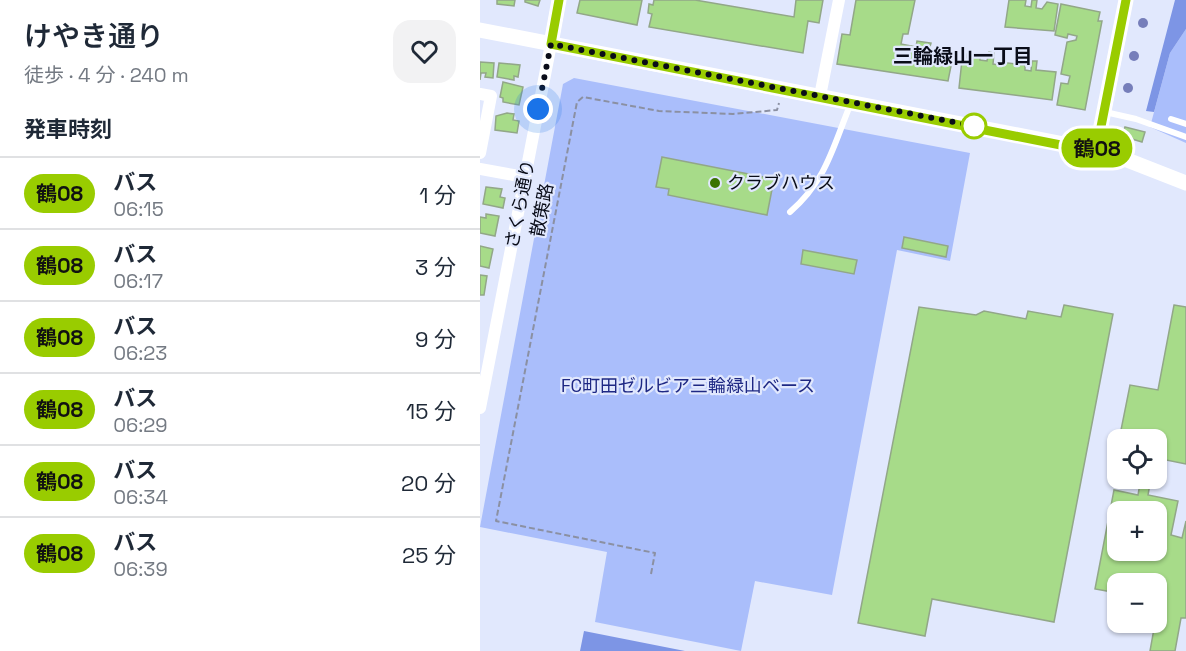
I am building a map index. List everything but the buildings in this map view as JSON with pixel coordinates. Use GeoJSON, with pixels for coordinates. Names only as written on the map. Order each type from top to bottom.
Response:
{"type":"FeatureCollection","features":[{"type":"Feature","properties":{"kind":"street","name":"さくら通り"},"geometry":{"type":"LineString","coordinates":[[480,408],[560,0]]}},
{"type":"Feature","properties":{"kind":"street"},"geometry":{"type":"LineString","coordinates":[[820,96],[838,0]]}},
{"type":"Feature","properties":{"kind":"street"},"geometry":{"type":"LineString","coordinates":[[1096,152],[1126,0]]}},
{"type":"Feature","properties":{"kind":"street"},"geometry":{"type":"LineString","coordinates":[[480,30],[1096,152],[1122,158],[1186,183]]}},
{"type":"Feature","properties":{"kind":"street"},"geometry":{"type":"LineString","coordinates":[[480,94],[491,96],[480,153]]}},
{"type":"Feature","properties":{"kind":"street"},"geometry":{"type":"LineString","coordinates":[[480,169],[525,177]]}},
{"type":"Feature","properties":{"kind":"lane"},"geometry":{"type":"LineString","coordinates":[[790,212],[810,194],[821,179],[852,102]]}},
{"type":"Feature","properties":{"kind":"lane"},"geometry":{"type":"LineString","coordinates":[[1104,112],[1136,119],[1186,137]]}},
{"type":"Feature","properties":{"kind":"lane"},"geometry":{"type":"LineString","coordinates":[[1171,119],[1186,124]]}},
{"type":"Feature","properties":{"kind":"path","name":"散策路"},"geometry":{"type":"LineString","coordinates":[[651,574],[655,553],[496,521],[577,102],[583,97],[659,111],[733,114],[777,110],[779,100]]}},
{"type":"Feature","properties":{"kind":"green space"},"geometry":{"type":"Polygon","coordinates":[[[1186,29],[1186,143],[1150,127],[1170,53],[1186,29]]]}},
{"type":"Feature","properties":{"kind":"green space","name":"FC町田ゼルビア三輪緑山ベース"},"geometry":{"type":"Polygon","coordinates":[[[574,78],[970,153],[950,261],[897,250],[832,595],[755,581],[741,651],[595,622],[607,552],[480,527],[563,84],[574,78]]]}},
{"type":"Feature","properties":{"kind":"shaded area"},"geometry":{"type":"Polygon","coordinates":[[[1175,0],[1186,0],[1186,29],[1170,53],[1154,112],[1146,111],[1175,0]]]}},
{"type":"Feature","properties":{"kind":"shaded area"},"geometry":{"type":"Polygon","coordinates":[[[584,631],[685,651],[580,651],[584,631]]]}},
{"type":"Feature","properties":{"kind":"bus line","name":"鶴08"},"geometry":{"type":"LineString","coordinates":[[559,0],[551,44],[1096,152],[1126,0]]}},
{"type":"Feature","properties":{"kind":"place","name":"クラブハウス"},"geometry":{"type":"Point","coordinates":[715,183]}},
{"type":"Feature","properties":{"kind":"district","name":"三輪緑山一丁目"},"geometry":{"type":"Point","coordinates":[963,56]}},
{"type":"Feature","properties":{"kind":"route"},"geometry":{"type":"LineString","coordinates":[[538,109],[551,44],[979,127],[974,126]]}}]}
